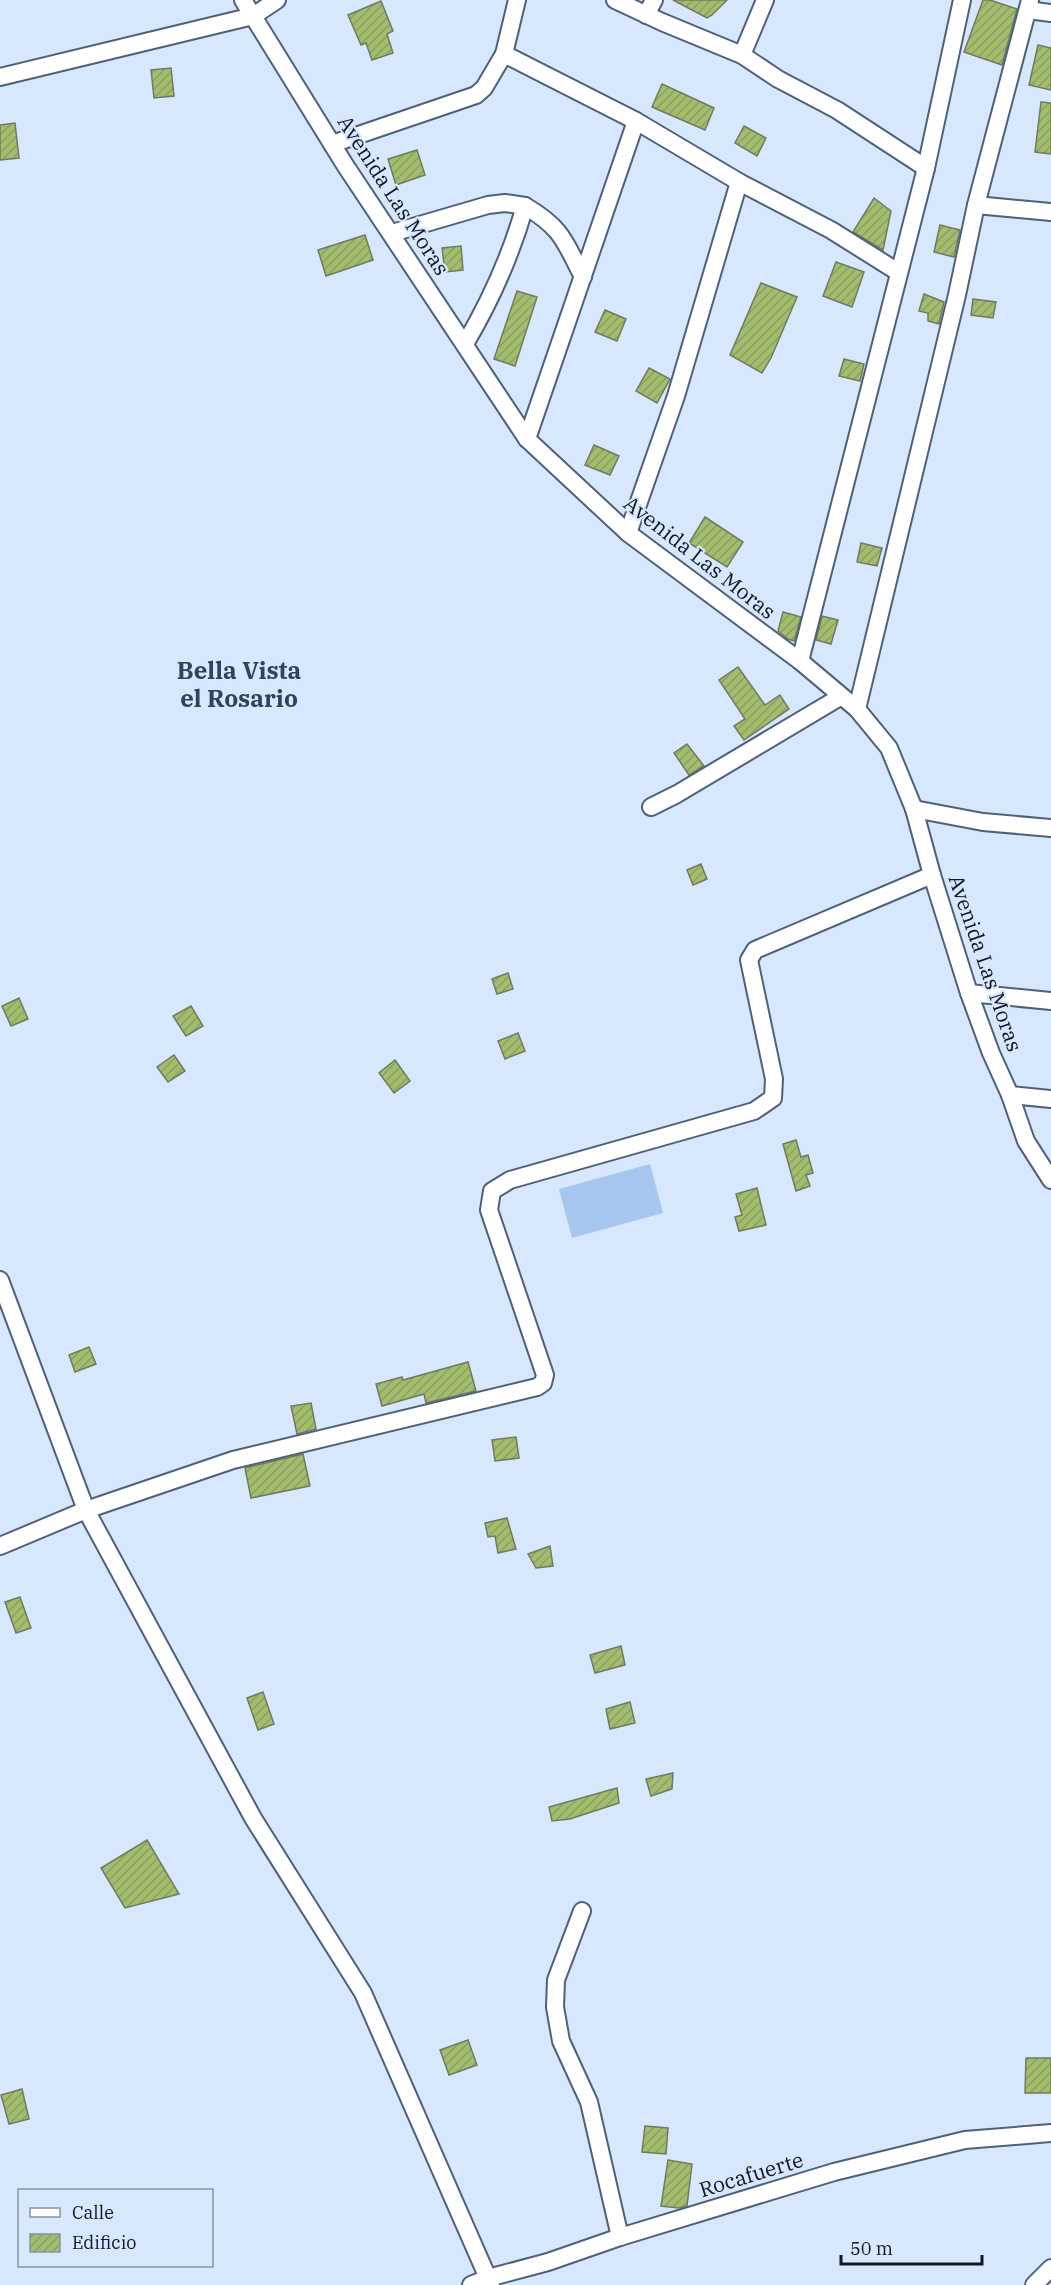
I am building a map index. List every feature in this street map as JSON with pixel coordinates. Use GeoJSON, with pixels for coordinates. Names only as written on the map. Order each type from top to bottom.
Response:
{"type":"FeatureCollection","features":[{"type":"Feature","properties":{"kind":"street","name":"Avenida Las Moras"},"geometry":{"type":"LineString","coordinates":[[243,0],[332,144],[527,440],[628,533],[800,661],[857,709],[889,748],[914,809],[969,993],[991,1053],[1010,1095],[1026,1141],[1051,1180]]}},
{"type":"Feature","properties":{"kind":"street"},"geometry":{"type":"LineString","coordinates":[[0,76],[253,16],[277,0]]}},
{"type":"Feature","properties":{"kind":"street"},"geometry":{"type":"LineString","coordinates":[[332,144],[476,95],[484,88],[504,54],[517,0]]}},
{"type":"Feature","properties":{"kind":"street"},"geometry":{"type":"LineString","coordinates":[[615,0],[650,7],[742,55],[778,79],[837,110],[926,168]]}},
{"type":"Feature","properties":{"kind":"street"},"geometry":{"type":"LineString","coordinates":[[742,55],[765,0]]}},
{"type":"Feature","properties":{"kind":"street"},"geometry":{"type":"LineString","coordinates":[[800,661],[926,168],[962,0]]}},
{"type":"Feature","properties":{"kind":"street"},"geometry":{"type":"LineString","coordinates":[[857,709],[954,307],[976,205],[1029,5],[1051,13]]}},
{"type":"Feature","properties":{"kind":"street"},"geometry":{"type":"LineString","coordinates":[[504,54],[636,121],[739,182],[831,230],[898,272]]}},
{"type":"Feature","properties":{"kind":"street"},"geometry":{"type":"LineString","coordinates":[[527,440],[636,121]]}},
{"type":"Feature","properties":{"kind":"street"},"geometry":{"type":"LineString","coordinates":[[628,533],[669,418],[739,182]]}},
{"type":"Feature","properties":{"kind":"street"},"geometry":{"type":"LineString","coordinates":[[392,233],[488,205],[505,203],[525,206],[548,219],[561,233],[583,277]]}},
{"type":"Feature","properties":{"kind":"street"},"geometry":{"type":"LineString","coordinates":[[976,205],[1051,212]]}},
{"type":"Feature","properties":{"kind":"street"},"geometry":{"type":"LineString","coordinates":[[465,344],[506,265],[516,240],[525,206]]}},
{"type":"Feature","properties":{"kind":"street"},"geometry":{"type":"LineString","coordinates":[[651,807],[677,794],[840,697]]}},
{"type":"Feature","properties":{"kind":"street"},"geometry":{"type":"LineString","coordinates":[[914,809],[983,822],[1051,828]]}},
{"type":"Feature","properties":{"kind":"street"},"geometry":{"type":"LineString","coordinates":[[0,1546],[86,1510],[233,1460],[537,1387],[543,1383],[545,1375],[489,1210],[492,1191],[510,1180],[754,1111],[773,1098],[774,1079],[749,960],[754,950],[932,875]]}},
{"type":"Feature","properties":{"kind":"street"},"geometry":{"type":"LineString","coordinates":[[969,993],[1051,1001]]}},
{"type":"Feature","properties":{"kind":"street"},"geometry":{"type":"LineString","coordinates":[[1010,1095],[1051,1099]]}},
{"type":"Feature","properties":{"kind":"street"},"geometry":{"type":"LineString","coordinates":[[0,1280],[86,1510],[253,1818],[363,1993],[490,2282]]}},
{"type":"Feature","properties":{"kind":"street"},"geometry":{"type":"LineString","coordinates":[[582,1911],[556,1980],[555,2007],[561,2041],[589,2102],[620,2237]]}},
{"type":"Feature","properties":{"kind":"street","name":"Rocafuerte"},"geometry":{"type":"LineString","coordinates":[[471,2285],[490,2282],[620,2237],[834,2172],[966,2140],[1051,2133]]}},
{"type":"Feature","properties":{"kind":"street"},"geometry":{"type":"LineString","coordinates":[[1034,2285],[1051,2268]]}},
{"type":"Feature","properties":{"kind":"shaded area"},"geometry":{"type":"Polygon","coordinates":[[[650,1164],[663,1213],[572,1238],[559,1189],[650,1164]]]}},
{"type":"Feature","properties":{"kind":"building"},"geometry":{"type":"Polygon","coordinates":[[[673,0],[727,0],[707,18],[673,0]]]}},
{"type":"Feature","properties":{"kind":"building"},"geometry":{"type":"Polygon","coordinates":[[[983,0],[1017,9],[1002,65],[964,52],[983,0]]]}},
{"type":"Feature","properties":{"kind":"building"},"geometry":{"type":"Polygon","coordinates":[[[381,1],[393,31],[387,34],[393,53],[372,60],[366,43],[361,45],[348,15],[381,1]]]}},
{"type":"Feature","properties":{"kind":"building"},"geometry":{"type":"Polygon","coordinates":[[[1038,45],[1051,48],[1051,90],[1029,85],[1038,45]]]}},
{"type":"Feature","properties":{"kind":"building"},"geometry":{"type":"Polygon","coordinates":[[[171,68],[174,96],[154,98],[151,70],[171,68]]]}},
{"type":"Feature","properties":{"kind":"building"},"geometry":{"type":"Polygon","coordinates":[[[662,84],[714,108],[705,130],[652,107],[662,84]]]}},
{"type":"Feature","properties":{"kind":"building"},"geometry":{"type":"Polygon","coordinates":[[[1041,102],[1051,103],[1051,154],[1035,152],[1041,102]]]}},
{"type":"Feature","properties":{"kind":"building"},"geometry":{"type":"Polygon","coordinates":[[[15,123],[19,158],[0,160],[0,125],[15,123]]]}},
{"type":"Feature","properties":{"kind":"building"},"geometry":{"type":"Polygon","coordinates":[[[744,126],[766,138],[757,156],[735,143],[744,126]]]}},
{"type":"Feature","properties":{"kind":"building"},"geometry":{"type":"Polygon","coordinates":[[[417,150],[425,175],[396,185],[388,159],[417,150]]]}},
{"type":"Feature","properties":{"kind":"building"},"geometry":{"type":"Polygon","coordinates":[[[874,198],[891,211],[883,250],[853,232],[874,198]]]}},
{"type":"Feature","properties":{"kind":"building"},"geometry":{"type":"Polygon","coordinates":[[[940,225],[960,230],[954,257],[934,252],[940,225]]]}},
{"type":"Feature","properties":{"kind":"building"},"geometry":{"type":"Polygon","coordinates":[[[365,235],[373,260],[326,276],[318,250],[365,235]]]}},
{"type":"Feature","properties":{"kind":"building"},"geometry":{"type":"Polygon","coordinates":[[[461,246],[463,270],[445,272],[442,248],[461,246]]]}},
{"type":"Feature","properties":{"kind":"building"},"geometry":{"type":"Polygon","coordinates":[[[836,262],[864,272],[852,307],[823,296],[836,262]]]}},
{"type":"Feature","properties":{"kind":"building"},"geometry":{"type":"Polygon","coordinates":[[[761,283],[797,297],[771,358],[762,373],[730,355],[761,283]]]}},
{"type":"Feature","properties":{"kind":"building"},"geometry":{"type":"Polygon","coordinates":[[[517,291],[537,297],[515,366],[494,359],[517,291]]]}},
{"type":"Feature","properties":{"kind":"building"},"geometry":{"type":"Polygon","coordinates":[[[924,294],[944,302],[939,324],[928,321],[928,313],[919,311],[924,294]]]}},
{"type":"Feature","properties":{"kind":"building"},"geometry":{"type":"Polygon","coordinates":[[[973,299],[996,302],[993,318],[971,315],[973,299]]]}},
{"type":"Feature","properties":{"kind":"building"},"geometry":{"type":"Polygon","coordinates":[[[605,310],[626,319],[617,341],[595,332],[605,310]]]}},
{"type":"Feature","properties":{"kind":"building"},"geometry":{"type":"Polygon","coordinates":[[[844,359],[864,364],[860,381],[839,376],[844,359]]]}},
{"type":"Feature","properties":{"kind":"building"},"geometry":{"type":"Polygon","coordinates":[[[649,368],[670,379],[657,403],[636,391],[649,368]]]}},
{"type":"Feature","properties":{"kind":"building"},"geometry":{"type":"Polygon","coordinates":[[[594,445],[619,456],[610,475],[585,465],[594,445]]]}},
{"type":"Feature","properties":{"kind":"building"},"geometry":{"type":"Polygon","coordinates":[[[705,517],[743,542],[727,567],[689,543],[705,517]]]}},
{"type":"Feature","properties":{"kind":"building"},"geometry":{"type":"Polygon","coordinates":[[[861,543],[882,548],[877,566],[857,562],[861,543]]]}},
{"type":"Feature","properties":{"kind":"building"},"geometry":{"type":"Polygon","coordinates":[[[783,612],[801,617],[794,641],[778,631],[783,612]]]}},
{"type":"Feature","properties":{"kind":"building"},"geometry":{"type":"Polygon","coordinates":[[[822,616],[838,620],[831,644],[816,640],[822,616]]]}},
{"type":"Feature","properties":{"kind":"building"},"geometry":{"type":"Polygon","coordinates":[[[738,667],[765,705],[780,695],[789,709],[744,740],[734,726],[745,719],[719,680],[738,667]]]}},
{"type":"Feature","properties":{"kind":"building"},"geometry":{"type":"Polygon","coordinates":[[[687,744],[704,766],[689,775],[674,753],[687,744]]]}},
{"type":"Feature","properties":{"kind":"building"},"geometry":{"type":"Polygon","coordinates":[[[701,864],[707,879],[693,885],[687,870],[701,864]]]}},
{"type":"Feature","properties":{"kind":"building"},"geometry":{"type":"Polygon","coordinates":[[[508,973],[513,989],[497,994],[492,979],[508,973]]]}},
{"type":"Feature","properties":{"kind":"building"},"geometry":{"type":"Polygon","coordinates":[[[19,998],[28,1019],[11,1026],[2,1006],[19,998]]]}},
{"type":"Feature","properties":{"kind":"building"},"geometry":{"type":"Polygon","coordinates":[[[191,1006],[203,1026],[186,1036],[173,1016],[191,1006]]]}},
{"type":"Feature","properties":{"kind":"building"},"geometry":{"type":"Polygon","coordinates":[[[518,1033],[525,1051],[505,1059],[498,1041],[518,1033]]]}},
{"type":"Feature","properties":{"kind":"building"},"geometry":{"type":"Polygon","coordinates":[[[174,1055],[185,1071],[168,1082],[157,1067],[174,1055]]]}},
{"type":"Feature","properties":{"kind":"building"},"geometry":{"type":"Polygon","coordinates":[[[395,1060],[410,1081],[394,1093],[379,1073],[395,1060]]]}},
{"type":"Feature","properties":{"kind":"building"},"geometry":{"type":"Polygon","coordinates":[[[796,1140],[801,1157],[808,1155],[813,1173],[806,1175],[810,1186],[796,1191],[783,1144],[796,1140]]]}},
{"type":"Feature","properties":{"kind":"building"},"geometry":{"type":"Polygon","coordinates":[[[757,1188],[766,1225],[739,1231],[735,1217],[742,1215],[736,1194],[757,1188]]]}},
{"type":"Feature","properties":{"kind":"building"},"geometry":{"type":"Polygon","coordinates":[[[89,1347],[96,1364],[75,1372],[69,1355],[89,1347]]]}},
{"type":"Feature","properties":{"kind":"building"},"geometry":{"type":"Polygon","coordinates":[[[468,1362],[476,1391],[426,1403],[424,1394],[382,1406],[376,1384],[402,1377],[403,1380],[468,1362]]]}},
{"type":"Feature","properties":{"kind":"building"},"geometry":{"type":"Polygon","coordinates":[[[311,1403],[316,1429],[297,1434],[291,1406],[311,1403]]]}},
{"type":"Feature","properties":{"kind":"building"},"geometry":{"type":"Polygon","coordinates":[[[516,1437],[519,1458],[495,1461],[492,1440],[516,1437]]]}},
{"type":"Feature","properties":{"kind":"building"},"geometry":{"type":"Polygon","coordinates":[[[303,1454],[310,1486],[251,1498],[245,1468],[303,1454]]]}},
{"type":"Feature","properties":{"kind":"building"},"geometry":{"type":"Polygon","coordinates":[[[507,1518],[516,1549],[498,1553],[495,1536],[488,1537],[485,1523],[507,1518]]]}},
{"type":"Feature","properties":{"kind":"building"},"geometry":{"type":"Polygon","coordinates":[[[550,1546],[553,1566],[536,1568],[528,1554],[550,1546]]]}},
{"type":"Feature","properties":{"kind":"building"},"geometry":{"type":"Polygon","coordinates":[[[20,1597],[31,1628],[16,1633],[5,1602],[20,1597]]]}},
{"type":"Feature","properties":{"kind":"building"},"geometry":{"type":"Polygon","coordinates":[[[621,1646],[625,1665],[595,1673],[590,1655],[621,1646]]]}},
{"type":"Feature","properties":{"kind":"building"},"geometry":{"type":"Polygon","coordinates":[[[263,1692],[274,1724],[258,1730],[247,1698],[263,1692]]]}},
{"type":"Feature","properties":{"kind":"building"},"geometry":{"type":"Polygon","coordinates":[[[630,1702],[635,1723],[610,1729],[606,1709],[630,1702]]]}},
{"type":"Feature","properties":{"kind":"building"},"geometry":{"type":"Polygon","coordinates":[[[673,1773],[672,1789],[651,1796],[646,1779],[673,1773]]]}},
{"type":"Feature","properties":{"kind":"building"},"geometry":{"type":"Polygon","coordinates":[[[617,1788],[619,1803],[570,1819],[552,1821],[549,1807],[617,1788]]]}},
{"type":"Feature","properties":{"kind":"building"},"geometry":{"type":"Polygon","coordinates":[[[147,1840],[179,1894],[125,1908],[101,1868],[147,1840]]]}},
{"type":"Feature","properties":{"kind":"building"},"geometry":{"type":"Polygon","coordinates":[[[468,2040],[477,2065],[449,2075],[440,2050],[468,2040]]]}},
{"type":"Feature","properties":{"kind":"building"},"geometry":{"type":"Polygon","coordinates":[[[1026,2058],[1051,2058],[1051,2093],[1025,2093],[1026,2058]]]}},
{"type":"Feature","properties":{"kind":"building"},"geometry":{"type":"Polygon","coordinates":[[[22,2089],[29,2119],[9,2124],[1,2095],[22,2089]]]}},
{"type":"Feature","properties":{"kind":"building"},"geometry":{"type":"Polygon","coordinates":[[[645,2126],[668,2128],[666,2154],[642,2152],[645,2126]]]}},
{"type":"Feature","properties":{"kind":"building"},"geometry":{"type":"Polygon","coordinates":[[[668,2160],[692,2164],[687,2206],[679,2208],[661,2206],[668,2160]]]}},
{"type":"Feature","properties":{"kind":"district","name":"Bella Vista el Rosario"},"geometry":{"type":"Point","coordinates":[239,684]}}]}
